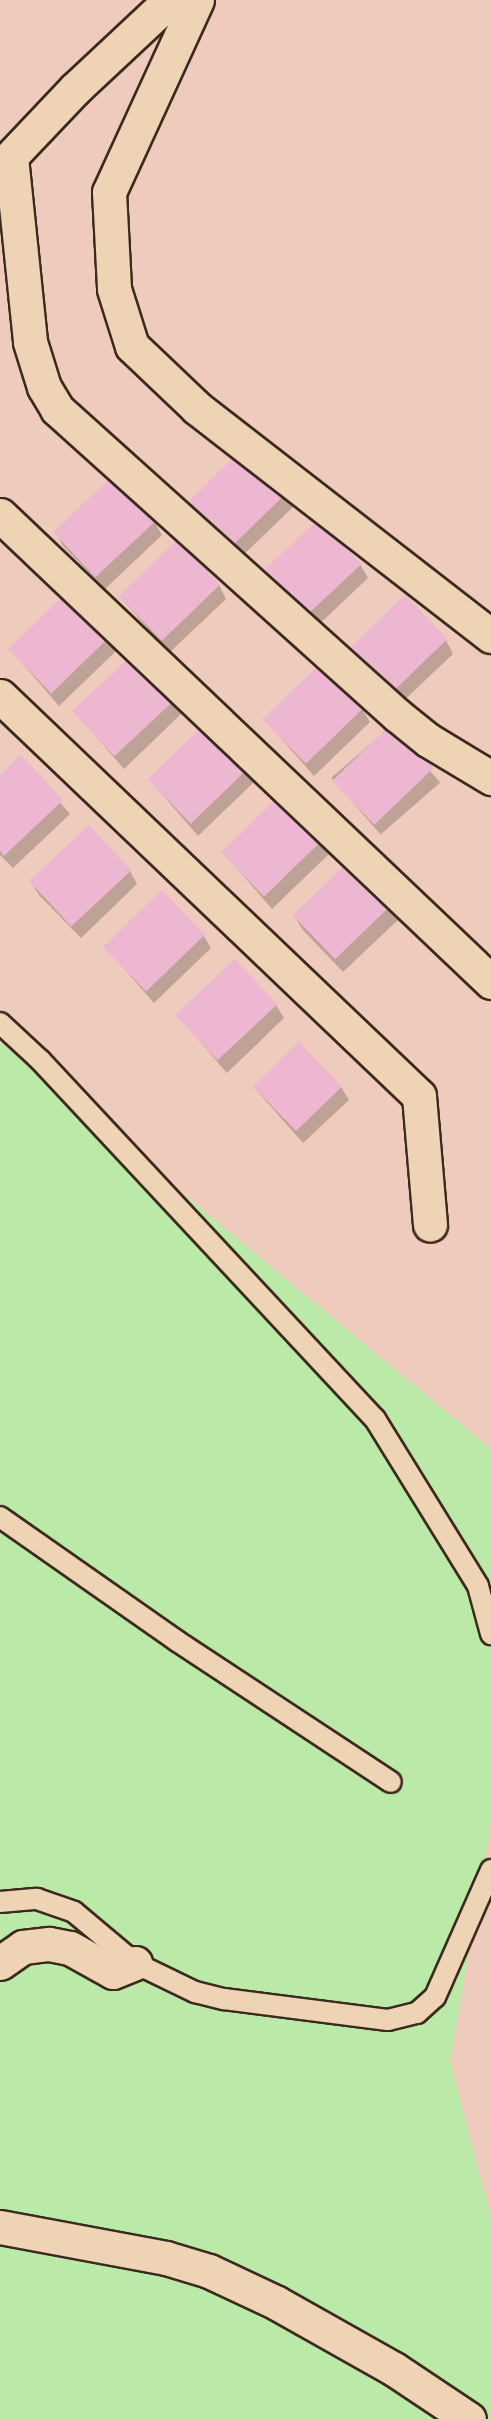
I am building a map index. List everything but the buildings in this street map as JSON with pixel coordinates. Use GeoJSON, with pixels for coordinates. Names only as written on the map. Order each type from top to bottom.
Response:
{"type":"FeatureCollection","features":[{"type":"Feature","properties":{"kind":"street"},"geometry":{"type":"LineString","coordinates":[[170,0],[76,88],[5,163],[30,342],[44,387],[57,409],[397,715],[428,740],[491,778]]}},
{"type":"Feature","properties":{"kind":"street"},"geometry":{"type":"LineString","coordinates":[[196,0],[109,192],[114,289],[132,346],[197,408],[491,636]]}},
{"type":"Feature","properties":{"kind":"street"},"geometry":{"type":"LineString","coordinates":[[0,515],[491,981]]}},
{"type":"Feature","properties":{"kind":"street"},"geometry":{"type":"LineString","coordinates":[[0,696],[419,1096],[430,1225]]}},
{"type":"Feature","properties":{"kind":"street"},"geometry":{"type":"LineString","coordinates":[[0,1963],[23,1947],[49,1944],[70,1948],[113,1972],[121,1972],[135,1963]]}},
{"type":"Feature","properties":{"kind":"street"},"geometry":{"type":"LineString","coordinates":[[0,2227],[166,2258],[209,2271],[326,2331],[469,2419]]}},
{"type":"Feature","properties":{"kind":"lane"},"geometry":{"type":"LineString","coordinates":[[0,1023],[40,1060],[375,1419],[478,1586],[491,1634]]}},
{"type":"Feature","properties":{"kind":"lane"},"geometry":{"type":"LineString","coordinates":[[0,1517],[177,1641],[391,1782]]}},
{"type":"Feature","properties":{"kind":"lane"},"geometry":{"type":"LineString","coordinates":[[0,1902],[37,1899],[74,1912],[135,1963],[166,1980],[224,1999],[388,2020],[417,2013],[435,1997],[491,1870]]}},
{"type":"Feature","properties":{"kind":"green space"},"geometry":{"type":"Polygon","coordinates":[[[0,1042],[491,1449],[491,1822],[450,2061],[491,2218],[491,2419],[0,2419],[0,1042]]]}}]}
